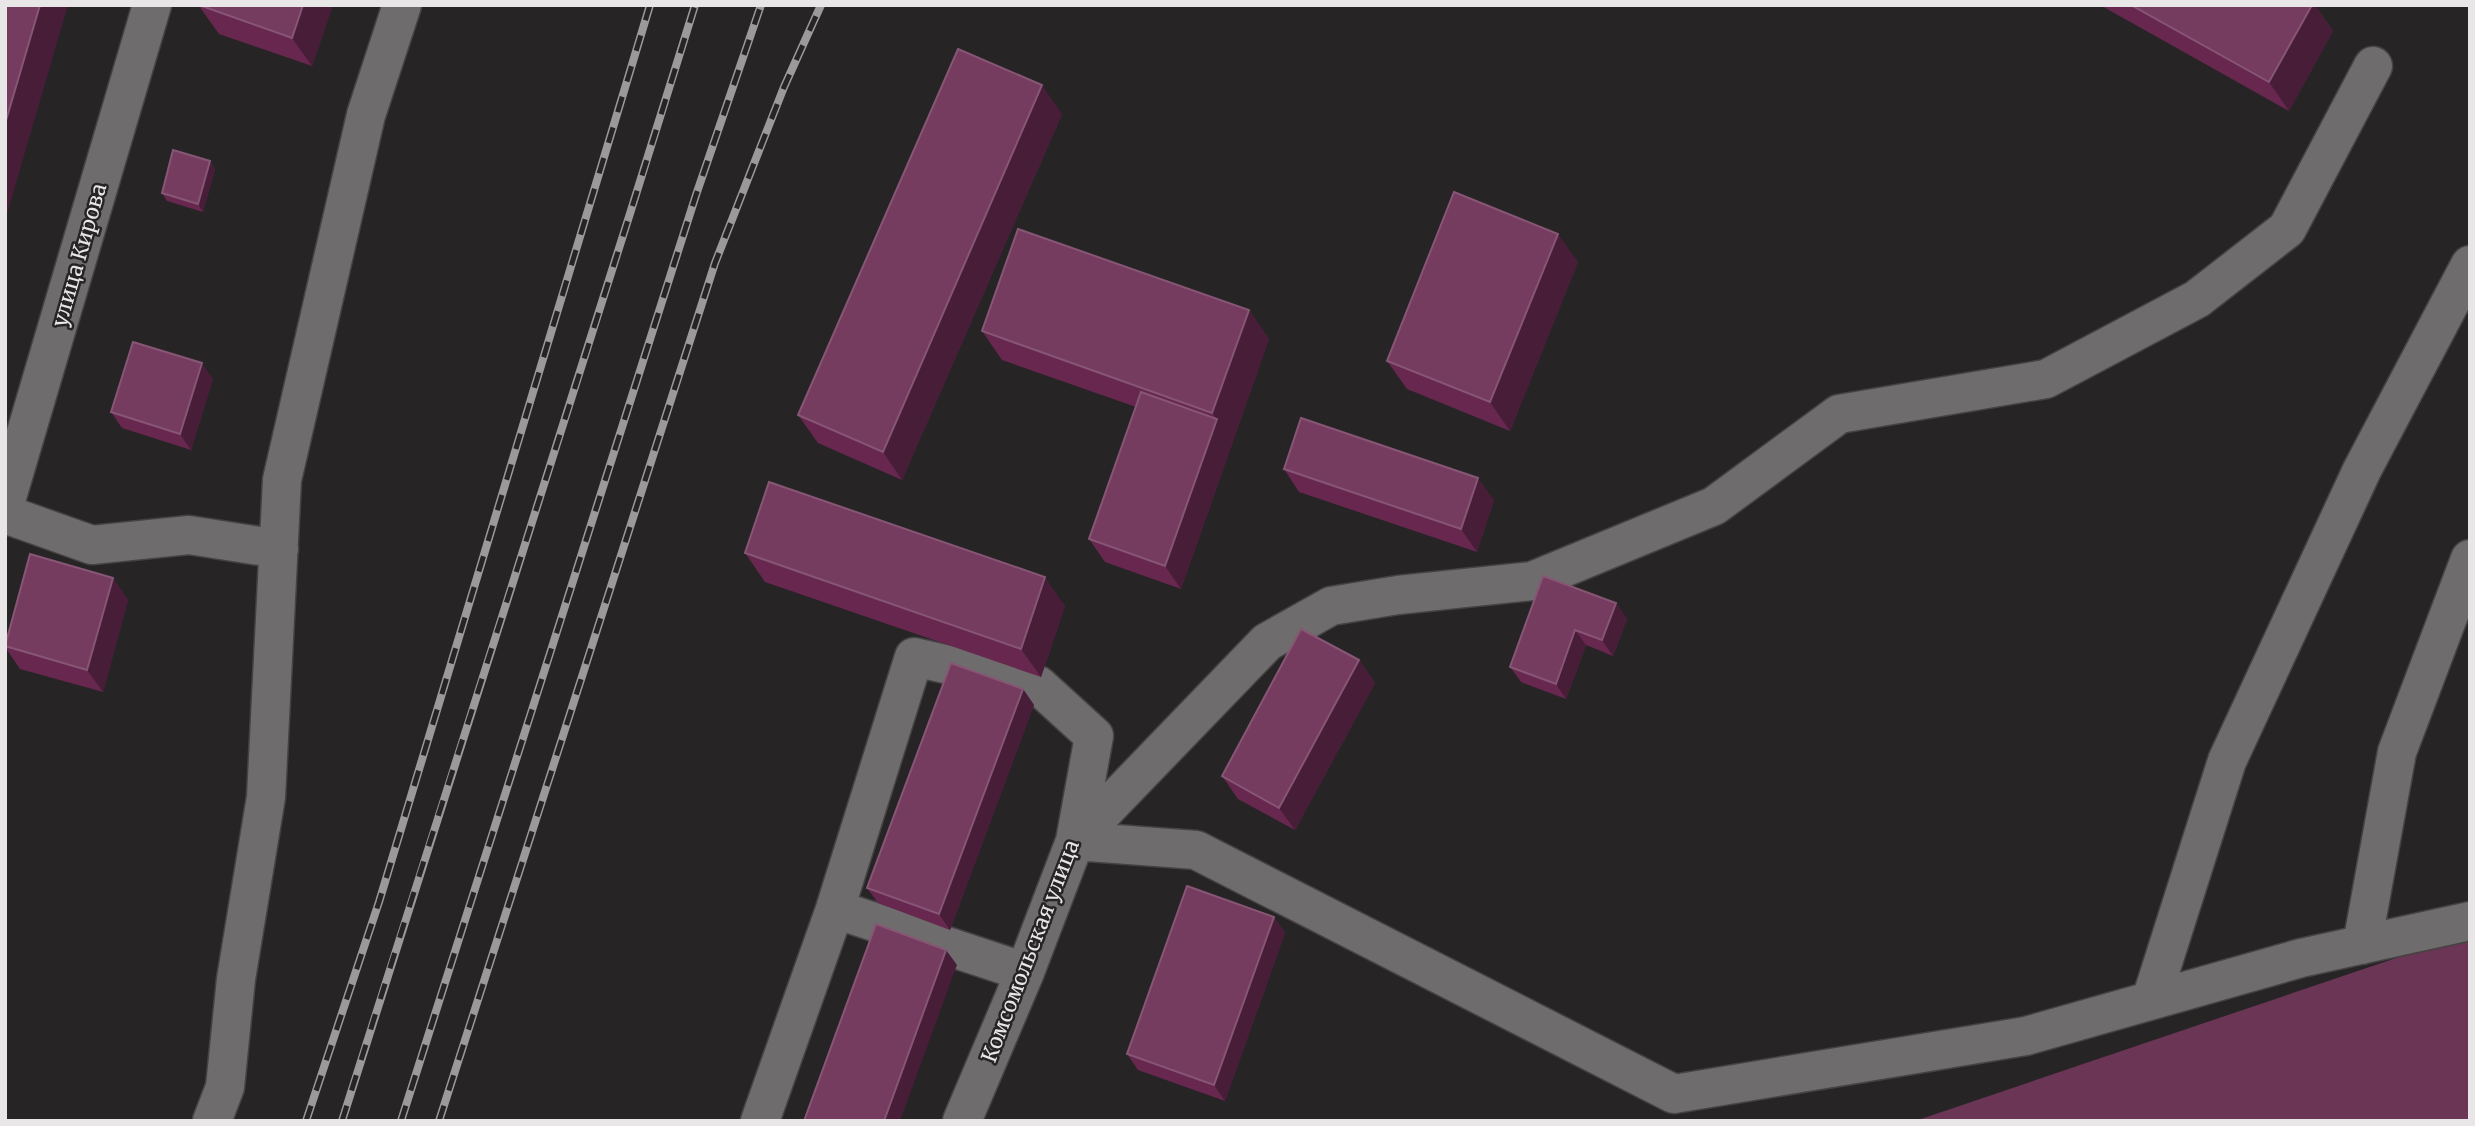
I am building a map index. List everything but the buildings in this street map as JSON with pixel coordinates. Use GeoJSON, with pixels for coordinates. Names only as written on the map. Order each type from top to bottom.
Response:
{"type":"FeatureCollection","features":[{"type":"Feature","properties":{"kind":"street","name":"улица Кирова"},"geometry":{"type":"LineString","coordinates":[[5,504],[152,5]]}},
{"type":"Feature","properties":{"kind":"street"},"geometry":{"type":"LineString","coordinates":[[212,1121],[225,1087],[236,979],[266,797],[282,480],[366,114],[402,5]]}},
{"type":"Feature","properties":{"kind":"street"},"geometry":{"type":"LineString","coordinates":[[1075,841],[1267,642],[1331,606],[1398,595],[1532,581],[1714,506],[1839,414],[2046,379],[2197,299],[2287,229],[2373,66]]}},
{"type":"Feature","properties":{"kind":"street"},"geometry":{"type":"LineString","coordinates":[[2151,1000],[2227,761],[2362,470],[2470,265]]}},
{"type":"Feature","properties":{"kind":"street"},"geometry":{"type":"LineString","coordinates":[[5,514],[92,545],[189,535],[279,549]]}},
{"type":"Feature","properties":{"kind":"street"},"geometry":{"type":"LineString","coordinates":[[2362,945],[2397,752],[2470,559]]}},
{"type":"Feature","properties":{"kind":"street","name":"Комсомольская улица"},"geometry":{"type":"LineString","coordinates":[[835,909],[914,657],[1038,685],[1094,736],[1075,841],[1025,972],[962,1121]]}},
{"type":"Feature","properties":{"kind":"street"},"geometry":{"type":"LineString","coordinates":[[1075,841],[1196,850],[1674,1094],[2026,1035],[2301,958],[2470,921]]}},
{"type":"Feature","properties":{"kind":"street"},"geometry":{"type":"LineString","coordinates":[[760,1121],[835,909],[1025,972]]}},
{"type":"Feature","properties":{"kind":"shaded area"},"geometry":{"type":"Polygon","coordinates":[[[2470,933],[2470,1121],[1915,1121],[2470,933]]]}},
{"type":"Feature","properties":{"kind":"railway"},"geometry":{"type":"LineString","coordinates":[[306,1121],[379,902],[650,5]]}},
{"type":"Feature","properties":{"kind":"railway"},"geometry":{"type":"LineString","coordinates":[[342,1121],[695,5]]}},
{"type":"Feature","properties":{"kind":"railway"},"geometry":{"type":"LineString","coordinates":[[401,1121],[696,195],[761,5]]}},
{"type":"Feature","properties":{"kind":"railway"},"geometry":{"type":"LineString","coordinates":[[439,1121],[715,263],[784,87],[821,5]]}}]}
